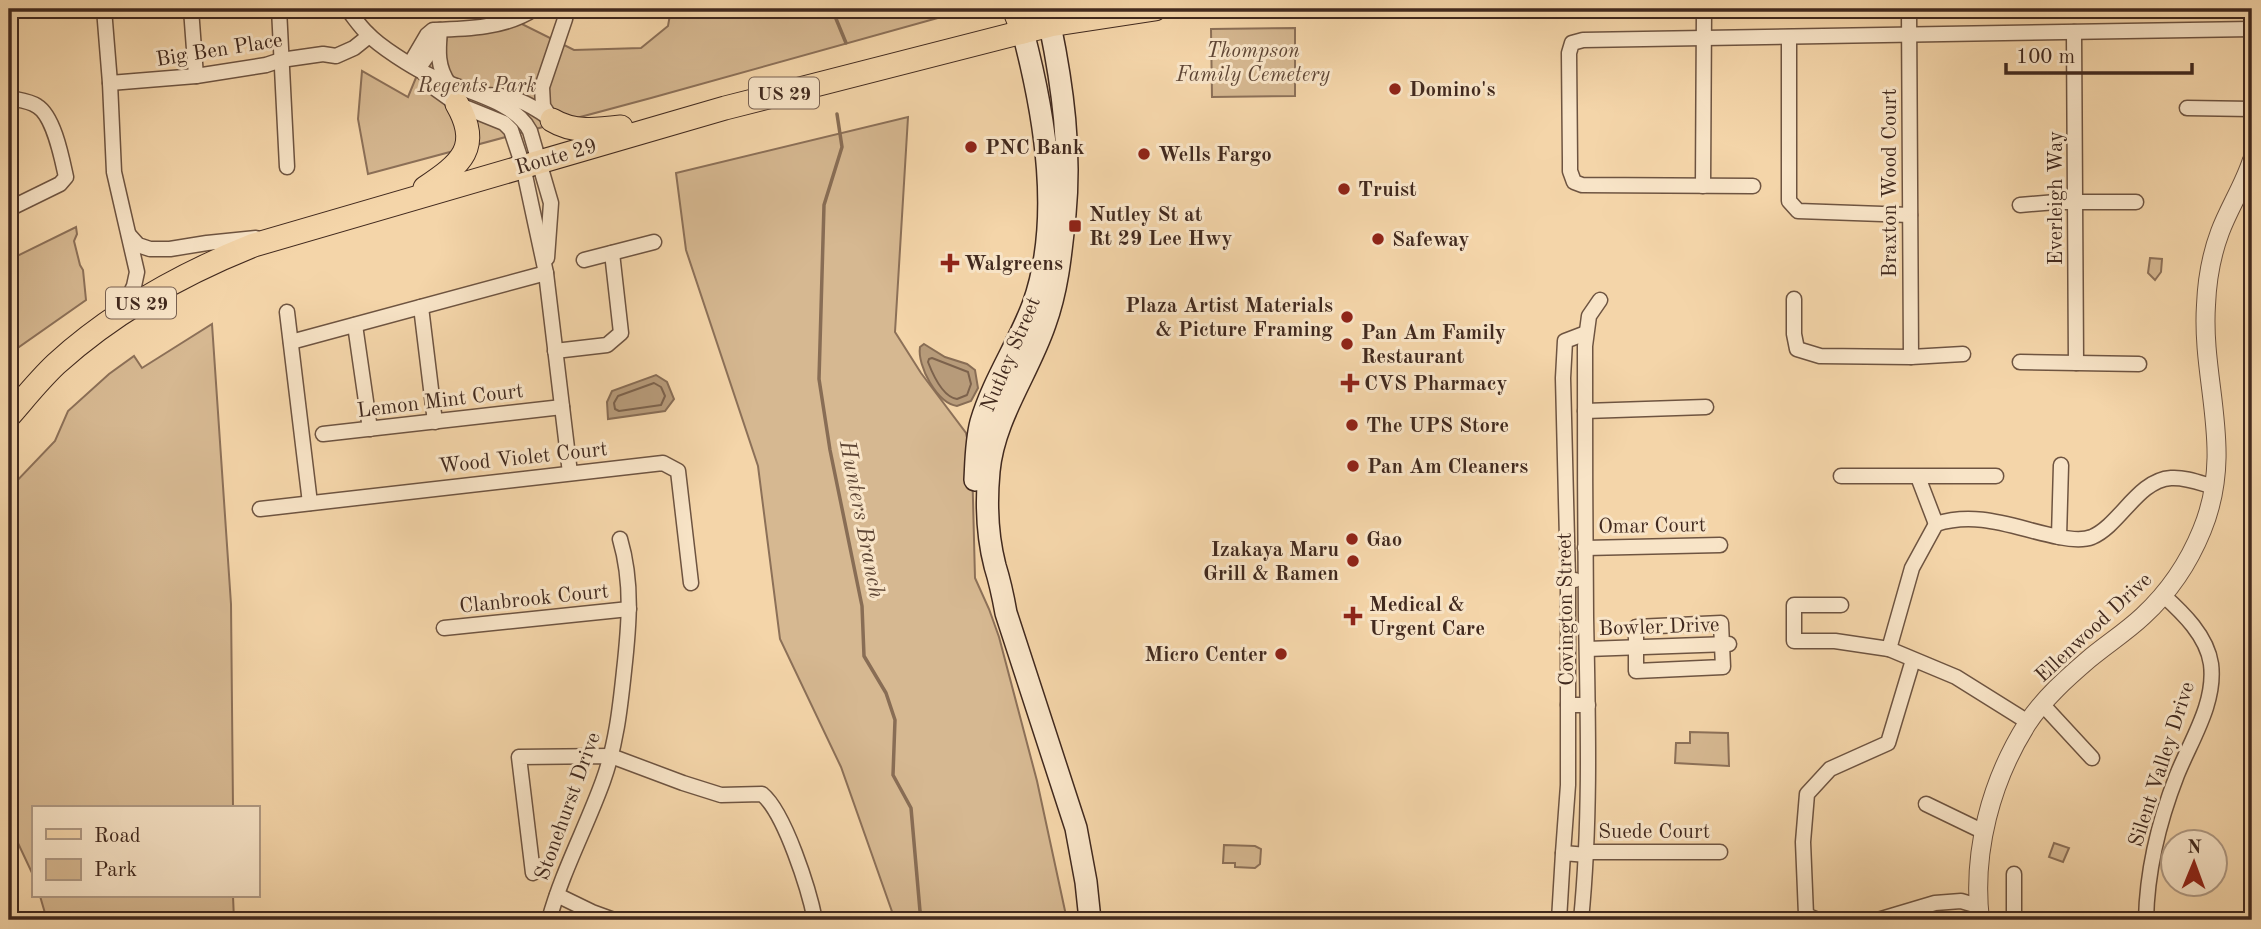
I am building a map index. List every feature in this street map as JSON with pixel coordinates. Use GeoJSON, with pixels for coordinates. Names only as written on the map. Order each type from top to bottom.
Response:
{"type":"FeatureCollection","features":[{"type":"Feature","properties":{"kind":"main road","name":"Nutley Street"},"geometry":{"type":"LineString","coordinates":[[1006,612],[988,582],[977,538],[977,444],[981,422],[1039,286],[1048,224],[1042,112],[1023,32],[1014,9]]}},
{"type":"Feature","properties":{"kind":"main road","name":"Route 29"},"geometry":{"type":"LineString","coordinates":[[13,404],[57,364],[120,316],[221,258],[282,235],[680,121],[1023,32],[1047,17],[1155,9]]}},
{"type":"Feature","properties":{"kind":"main road","name":"Nutley Street"},"geometry":{"type":"LineString","coordinates":[[1047,17],[1065,106],[1068,192],[1059,272],[1049,313],[1035,352],[1002,418],[990,462],[988,525],[1006,612],[1076,828],[1085,872],[1090,920]]}},
{"type":"Feature","properties":{"kind":"main road"},"geometry":{"type":"LineString","coordinates":[[410,198],[443,176],[459,162],[465,152],[469,130],[461,95]]}},
{"type":"Feature","properties":{"kind":"main road"},"geometry":{"type":"LineString","coordinates":[[552,120],[579,130],[680,121]]}},
{"type":"Feature","properties":{"kind":"street"},"geometry":{"type":"LineString","coordinates":[[104,9],[114,172],[137,272],[134,286],[120,316]]}},
{"type":"Feature","properties":{"kind":"street"},"geometry":{"type":"LineString","coordinates":[[191,9],[196,76]]}},
{"type":"Feature","properties":{"kind":"street"},"geometry":{"type":"LineString","coordinates":[[279,9],[287,167]]}},
{"type":"Feature","properties":{"kind":"street"},"geometry":{"type":"LineString","coordinates":[[347,9],[369,36],[504,123],[532,163],[551,203],[546,273],[570,473]]}},
{"type":"Feature","properties":{"kind":"street"},"geometry":{"type":"LineString","coordinates":[[417,68],[427,35],[433,30],[440,35],[506,22],[534,9]]}},
{"type":"Feature","properties":{"kind":"street"},"geometry":{"type":"LineString","coordinates":[[552,120],[543,106],[542,87],[566,9]]}},
{"type":"Feature","properties":{"kind":"street"},"geometry":{"type":"LineString","coordinates":[[1703,9],[1703,186]]}},
{"type":"Feature","properties":{"kind":"street","name":"Braxton Wood Court"},"geometry":{"type":"LineString","coordinates":[[1909,9],[1911,357]]}},
{"type":"Feature","properties":{"kind":"street"},"geometry":{"type":"LineString","coordinates":[[1754,186],[1583,185],[1574,181],[1570,166],[1569,53],[1572,43],[1583,40],[2252,29]]}},
{"type":"Feature","properties":{"kind":"street","name":"Everleigh Way"},"geometry":{"type":"LineString","coordinates":[[2074,32],[2076,363]]}},
{"type":"Feature","properties":{"kind":"street"},"geometry":{"type":"LineString","coordinates":[[440,35],[441,73],[461,95],[510,97],[524,101],[552,120]]}},
{"type":"Feature","properties":{"kind":"street","name":"Big Ben Place"},"geometry":{"type":"LineString","coordinates":[[110,83],[196,76],[323,54],[336,56],[354,48],[369,36]]}},
{"type":"Feature","properties":{"kind":"street"},"geometry":{"type":"LineString","coordinates":[[1789,37],[1792,205],[1798,211],[1910,215]]}},
{"type":"Feature","properties":{"kind":"street"},"geometry":{"type":"LineString","coordinates":[[9,68],[10,100],[38,106],[48,119],[66,177],[60,184],[9,209]]}},
{"type":"Feature","properties":{"kind":"street"},"geometry":{"type":"LineString","coordinates":[[417,68],[436,89],[498,104],[520,116],[530,131],[532,163]]}},
{"type":"Feature","properties":{"kind":"street"},"geometry":{"type":"LineString","coordinates":[[2187,108],[2252,108]]}},
{"type":"Feature","properties":{"kind":"street","name":"Ellenwood Drive"},"geometry":{"type":"LineString","coordinates":[[1979,913],[1978,875],[1984,832],[2005,765],[2028,722],[2072,674],[2144,615],[2164,594],[2191,555],[2208,513],[2214,488],[2217,444],[2205,327],[2207,282],[2220,231],[2252,160]]}},
{"type":"Feature","properties":{"kind":"street"},"geometry":{"type":"LineString","coordinates":[[2020,205],[2136,202]]}},
{"type":"Feature","properties":{"kind":"street"},"geometry":{"type":"LineString","coordinates":[[129,235],[138,245],[150,249],[170,249],[282,235]]}},
{"type":"Feature","properties":{"kind":"street"},"geometry":{"type":"LineString","coordinates":[[584,260],[654,242]]}},
{"type":"Feature","properties":{"kind":"street"},"geometry":{"type":"LineString","coordinates":[[555,351],[607,345],[621,333],[612,253]]}},
{"type":"Feature","properties":{"kind":"street"},"geometry":{"type":"LineString","coordinates":[[291,342],[546,273]]}},
{"type":"Feature","properties":{"kind":"street"},"geometry":{"type":"LineString","coordinates":[[1794,299],[1797,349],[1820,356],[1911,357],[1963,354]]}},
{"type":"Feature","properties":{"kind":"street","name":"Covington Street"},"geometry":{"type":"LineString","coordinates":[[1581,920],[1587,854],[1586,333],[1589,316],[1600,300]]}},
{"type":"Feature","properties":{"kind":"street"},"geometry":{"type":"LineString","coordinates":[[421,307],[435,422]]}},
{"type":"Feature","properties":{"kind":"street"},"geometry":{"type":"LineString","coordinates":[[287,312],[310,503]]}},
{"type":"Feature","properties":{"kind":"street"},"geometry":{"type":"LineString","coordinates":[[355,325],[370,429]]}},
{"type":"Feature","properties":{"kind":"street"},"geometry":{"type":"LineString","coordinates":[[1559,920],[1568,785],[1568,580],[1563,378],[1565,341],[1586,333]]}},
{"type":"Feature","properties":{"kind":"street"},"geometry":{"type":"LineString","coordinates":[[2020,362],[2138,364]]}},
{"type":"Feature","properties":{"kind":"street","name":"Lemon Mint Court"},"geometry":{"type":"LineString","coordinates":[[323,434],[562,407]]}},
{"type":"Feature","properties":{"kind":"street"},"geometry":{"type":"LineString","coordinates":[[1585,411],[1706,407]]}},
{"type":"Feature","properties":{"kind":"street","name":"Wood Violet Court"},"geometry":{"type":"LineString","coordinates":[[260,509],[663,463],[678,471],[691,583]]}},
{"type":"Feature","properties":{"kind":"street"},"geometry":{"type":"LineString","coordinates":[[2059,537],[2061,465]]}},
{"type":"Feature","properties":{"kind":"street"},"geometry":{"type":"LineString","coordinates":[[1841,476],[1996,476]]}},
{"type":"Feature","properties":{"kind":"street"},"geometry":{"type":"LineString","coordinates":[[1918,477],[1936,524]]}},
{"type":"Feature","properties":{"kind":"street"},"geometry":{"type":"LineString","coordinates":[[1889,649],[1912,568],[1936,524],[1953,518],[1975,517],[2059,537],[2091,538],[2106,528],[2153,483],[2168,478],[2182,478],[2214,488]]}},
{"type":"Feature","properties":{"kind":"street","name":"Stonehurst Drive"},"geometry":{"type":"LineString","coordinates":[[549,920],[603,782],[618,727],[629,609],[628,578],[621,539]]}},
{"type":"Feature","properties":{"kind":"street","name":"Omar Court"},"geometry":{"type":"LineString","coordinates":[[1585,548],[1720,545]]}},
{"type":"Feature","properties":{"kind":"street"},"geometry":{"type":"LineString","coordinates":[[1568,580],[1586,580]]}},
{"type":"Feature","properties":{"kind":"street","name":"Silent Valley Drive"},"geometry":{"type":"LineString","coordinates":[[2146,920],[2153,848],[2177,776],[2201,720],[2210,689],[2211,674],[2211,661],[2201,638],[2185,615],[2164,594]]}},
{"type":"Feature","properties":{"kind":"street"},"geometry":{"type":"LineString","coordinates":[[1841,605],[1794,605],[1794,641],[1835,641],[1889,649],[1956,677],[2028,722]]}},
{"type":"Feature","properties":{"kind":"street","name":"Clanbrook Court"},"geometry":{"type":"LineString","coordinates":[[444,628],[629,609]]}},
{"type":"Feature","properties":{"kind":"street"},"geometry":{"type":"LineString","coordinates":[[1721,623],[1727,645],[1723,667],[1636,671],[1636,627],[1721,623]]}},
{"type":"Feature","properties":{"kind":"street","name":"Bowler Drive"},"geometry":{"type":"LineString","coordinates":[[1587,649],[1727,645]]}},
{"type":"Feature","properties":{"kind":"street"},"geometry":{"type":"LineString","coordinates":[[1818,920],[1806,915],[1803,842],[1807,794],[1830,769],[1888,743],[1913,660]]}},
{"type":"Feature","properties":{"kind":"street"},"geometry":{"type":"LineString","coordinates":[[1568,705],[1588,705]]}},
{"type":"Feature","properties":{"kind":"street"},"geometry":{"type":"LineString","coordinates":[[2043,705],[2092,758]]}},
{"type":"Feature","properties":{"kind":"street"},"geometry":{"type":"LineString","coordinates":[[533,873],[519,757],[611,756],[721,795],[762,794],[772,802],[797,858],[815,920]]}},
{"type":"Feature","properties":{"kind":"street"},"geometry":{"type":"LineString","coordinates":[[1926,804],[1984,832]]}},
{"type":"Feature","properties":{"kind":"street","name":"Suede Court"},"geometry":{"type":"LineString","coordinates":[[1563,853],[1720,852]]}},
{"type":"Feature","properties":{"kind":"street"},"geometry":{"type":"LineString","coordinates":[[2014,874],[2014,920]]}},
{"type":"Feature","properties":{"kind":"street"},"geometry":{"type":"LineString","coordinates":[[557,895],[614,920]]}},
{"type":"Feature","properties":{"kind":"street"},"geometry":{"type":"LineString","coordinates":[[1878,920],[1935,903],[1961,901],[1979,913]]}},
{"type":"Feature","properties":{"kind":"green space","name":"Regents Park"},"geometry":{"type":"Polygon","coordinates":[[[671,9],[970,9],[368,174],[358,119],[362,71],[408,97],[420,68],[427,35],[514,20],[574,50],[641,48],[668,26],[671,9]]]}},
{"type":"Feature","properties":{"kind":"green space","name":"Thompson Family Cemetery"},"geometry":{"type":"Polygon","coordinates":[[[1295,28],[1295,96],[1212,97],[1211,29],[1295,28]]]}},
{"type":"Feature","properties":{"kind":"green space"},"geometry":{"type":"Polygon","coordinates":[[[908,117],[895,332],[921,373],[966,433],[972,461],[975,578],[999,637],[1037,781],[1067,920],[895,920],[841,767],[780,639],[758,466],[686,250],[676,173],[908,117]]]}},
{"type":"Feature","properties":{"kind":"green space"},"geometry":{"type":"Polygon","coordinates":[[[76,227],[74,241],[83,270],[86,300],[9,354],[9,260],[76,227]]]}},
{"type":"Feature","properties":{"kind":"green space"},"geometry":{"type":"Polygon","coordinates":[[[2150,258],[2162,259],[2161,272],[2155,280],[2148,273],[2150,258]]]}},
{"type":"Feature","properties":{"kind":"green space"},"geometry":{"type":"Polygon","coordinates":[[[212,324],[231,604],[233,806],[32,806],[32,873],[9,824],[9,482],[13,485],[55,441],[68,411],[109,374],[134,356],[142,368],[212,324]]]}},
{"type":"Feature","properties":{"kind":"green space"},"geometry":{"type":"Polygon","coordinates":[[[1690,732],[1728,733],[1729,766],[1675,763],[1676,743],[1690,743],[1690,732]]]}},
{"type":"Feature","properties":{"kind":"green space"},"geometry":{"type":"Polygon","coordinates":[[[2054,843],[2069,848],[2063,862],[2049,857],[2054,843]]]}},
{"type":"Feature","properties":{"kind":"green space"},"geometry":{"type":"Polygon","coordinates":[[[1224,845],[1255,846],[1261,849],[1260,864],[1255,868],[1223,863],[1224,845]]]}},
{"type":"Feature","properties":{"kind":"green space"},"geometry":{"type":"Polygon","coordinates":[[[41,898],[233,898],[234,920],[47,920],[41,898]]]}},
{"type":"Feature","properties":{"kind":"water"},"geometry":{"type":"Polygon","coordinates":[[[924,344],[975,370],[978,388],[971,401],[957,406],[942,398],[936,391],[922,364],[920,347],[924,344]]]}},
{"type":"Feature","properties":{"kind":"water"},"geometry":{"type":"Polygon","coordinates":[[[656,375],[667,382],[674,399],[665,411],[608,419],[607,402],[612,391],[656,375]]]}},
{"type":"Feature","properties":{"kind":"waterway","name":"Hunters Branch"},"geometry":{"type":"LineString","coordinates":[[832,9],[846,43]]}},
{"type":"Feature","properties":{"kind":"waterway","name":"Hunters Branch"},"geometry":{"type":"LineString","coordinates":[[837,114],[842,147],[824,205],[819,379],[830,450],[862,606],[864,656],[886,693],[895,720],[893,775],[911,808],[920,911],[926,920]]}},
{"type":"Feature","properties":{"kind":"place","name":"Domino's"},"geometry":{"type":"Point","coordinates":[1395,89]}},
{"type":"Feature","properties":{"kind":"place","name":"PNC Bank"},"geometry":{"type":"Point","coordinates":[971,147]}},
{"type":"Feature","properties":{"kind":"place","name":"Wells Fargo"},"geometry":{"type":"Point","coordinates":[1144,154]}},
{"type":"Feature","properties":{"kind":"place","name":"Truist"},"geometry":{"type":"Point","coordinates":[1344,189]}},
{"type":"Feature","properties":{"kind":"place","name":"Nutley St at Rt 29 Lee Hwy"},"geometry":{"type":"Point","coordinates":[1075,226]}},
{"type":"Feature","properties":{"kind":"place","name":"Safeway"},"geometry":{"type":"Point","coordinates":[1378,239]}},
{"type":"Feature","properties":{"kind":"place","name":"Walgreens"},"geometry":{"type":"Point","coordinates":[950,263]}},
{"type":"Feature","properties":{"kind":"place","name":"Plaza Artist Materials & Picture Framing"},"geometry":{"type":"Point","coordinates":[1347,317]}},
{"type":"Feature","properties":{"kind":"place","name":"Pan Am Family Restaurant"},"geometry":{"type":"Point","coordinates":[1347,344]}},
{"type":"Feature","properties":{"kind":"place","name":"CVS Pharmacy"},"geometry":{"type":"Point","coordinates":[1350,383]}},
{"type":"Feature","properties":{"kind":"place","name":"The UPS Store"},"geometry":{"type":"Point","coordinates":[1352,425]}},
{"type":"Feature","properties":{"kind":"place","name":"Pan Am Cleaners"},"geometry":{"type":"Point","coordinates":[1353,466]}},
{"type":"Feature","properties":{"kind":"place","name":"Gao"},"geometry":{"type":"Point","coordinates":[1352,539]}},
{"type":"Feature","properties":{"kind":"place","name":"Izakaya Maru Grill & Ramen"},"geometry":{"type":"Point","coordinates":[1353,561]}},
{"type":"Feature","properties":{"kind":"place","name":"Medical & Urgent Care"},"geometry":{"type":"Point","coordinates":[1353,616]}},
{"type":"Feature","properties":{"kind":"place","name":"Micro Center"},"geometry":{"type":"Point","coordinates":[1281,654]}}]}
